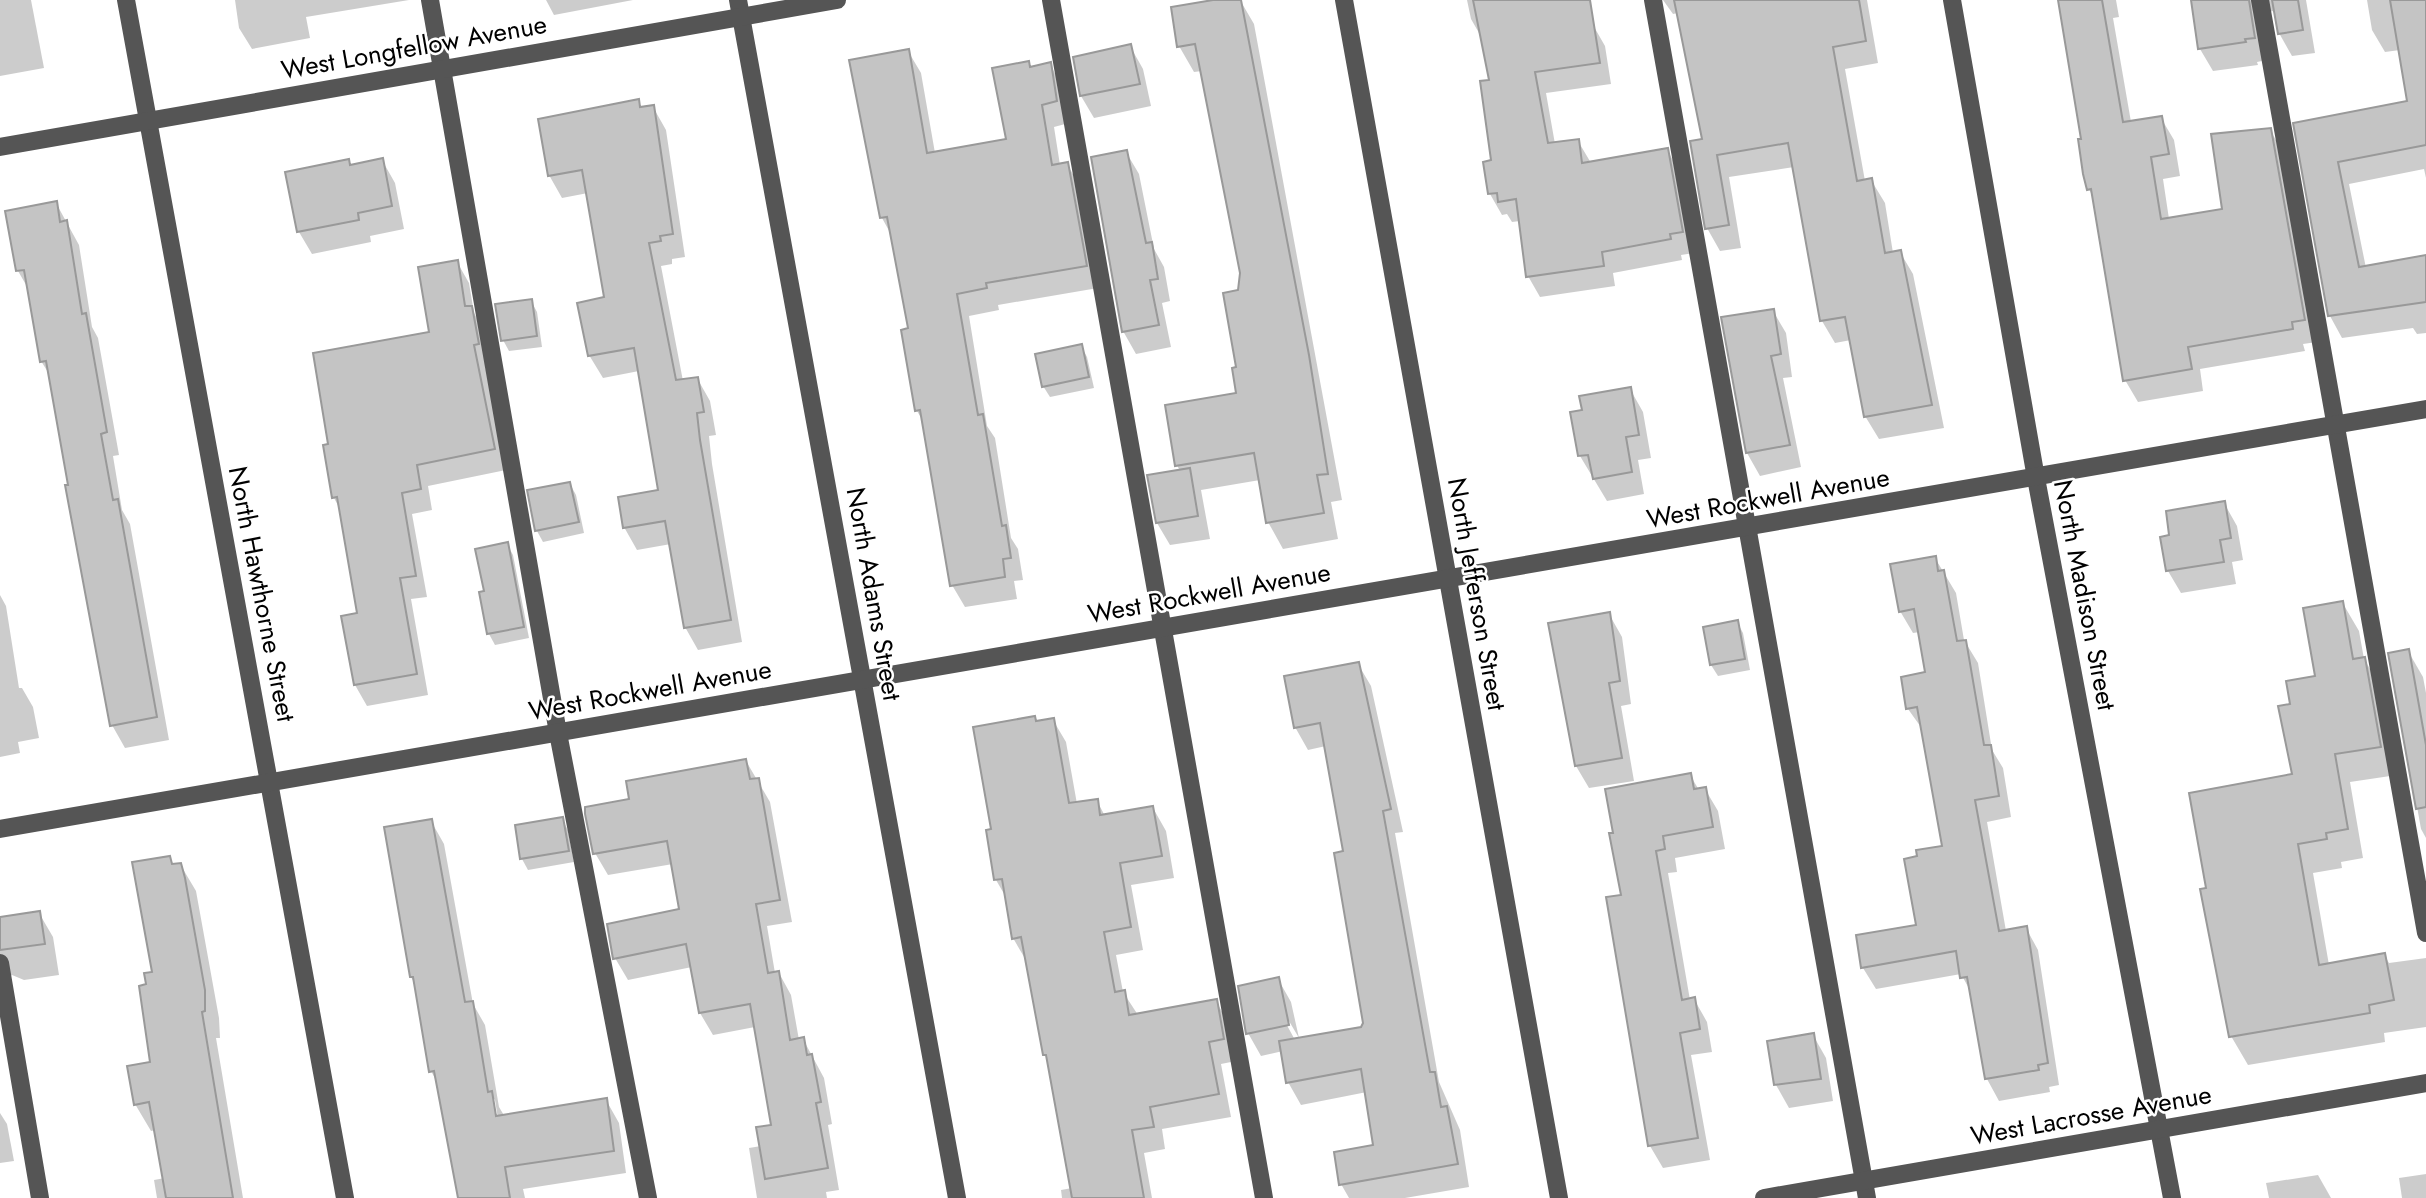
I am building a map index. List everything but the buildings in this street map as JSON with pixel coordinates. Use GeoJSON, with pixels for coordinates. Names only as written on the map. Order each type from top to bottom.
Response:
{"type":"FeatureCollection","features":[{"type":"Feature","properties":{"kind":"street","name":"North Hawthorne Street"},"geometry":{"type":"LineString","coordinates":[[125,0],[345,1198]]}},
{"type":"Feature","properties":{"kind":"street"},"geometry":{"type":"LineString","coordinates":[[430,0],[558,733],[648,1198]]}},
{"type":"Feature","properties":{"kind":"street","name":"West Longfellow Avenue"},"geometry":{"type":"LineString","coordinates":[[0,147],[443,68],[740,8],[837,0]]}},
{"type":"Feature","properties":{"kind":"street"},"geometry":{"type":"LineString","coordinates":[[1051,0],[1264,1198]]}},
{"type":"Feature","properties":{"kind":"street","name":"North Jefferson Street"},"geometry":{"type":"LineString","coordinates":[[1344,0],[1559,1198]]}},
{"type":"Feature","properties":{"kind":"street"},"geometry":{"type":"LineString","coordinates":[[1653,0],[1866,1189]]}},
{"type":"Feature","properties":{"kind":"street","name":"North Madison Street"},"geometry":{"type":"LineString","coordinates":[[1952,0],[2036,478],[2172,1198]]}},
{"type":"Feature","properties":{"kind":"street"},"geometry":{"type":"LineString","coordinates":[[2260,0],[2426,933]]}},
{"type":"Feature","properties":{"kind":"street","name":"North Adams Street"},"geometry":{"type":"LineString","coordinates":[[740,8],[957,1198]]}},
{"type":"Feature","properties":{"kind":"street","name":"West Rockwell Avenue"},"geometry":{"type":"LineString","coordinates":[[0,829],[1746,529],[2426,409]]}},
{"type":"Feature","properties":{"kind":"street"},"geometry":{"type":"LineString","coordinates":[[0,963],[40,1198]]}},
{"type":"Feature","properties":{"kind":"street","name":"West Lacrosse Avenue"},"geometry":{"type":"LineString","coordinates":[[1764,1198],[1866,1189],[2160,1129],[2426,1083]]}}]}
